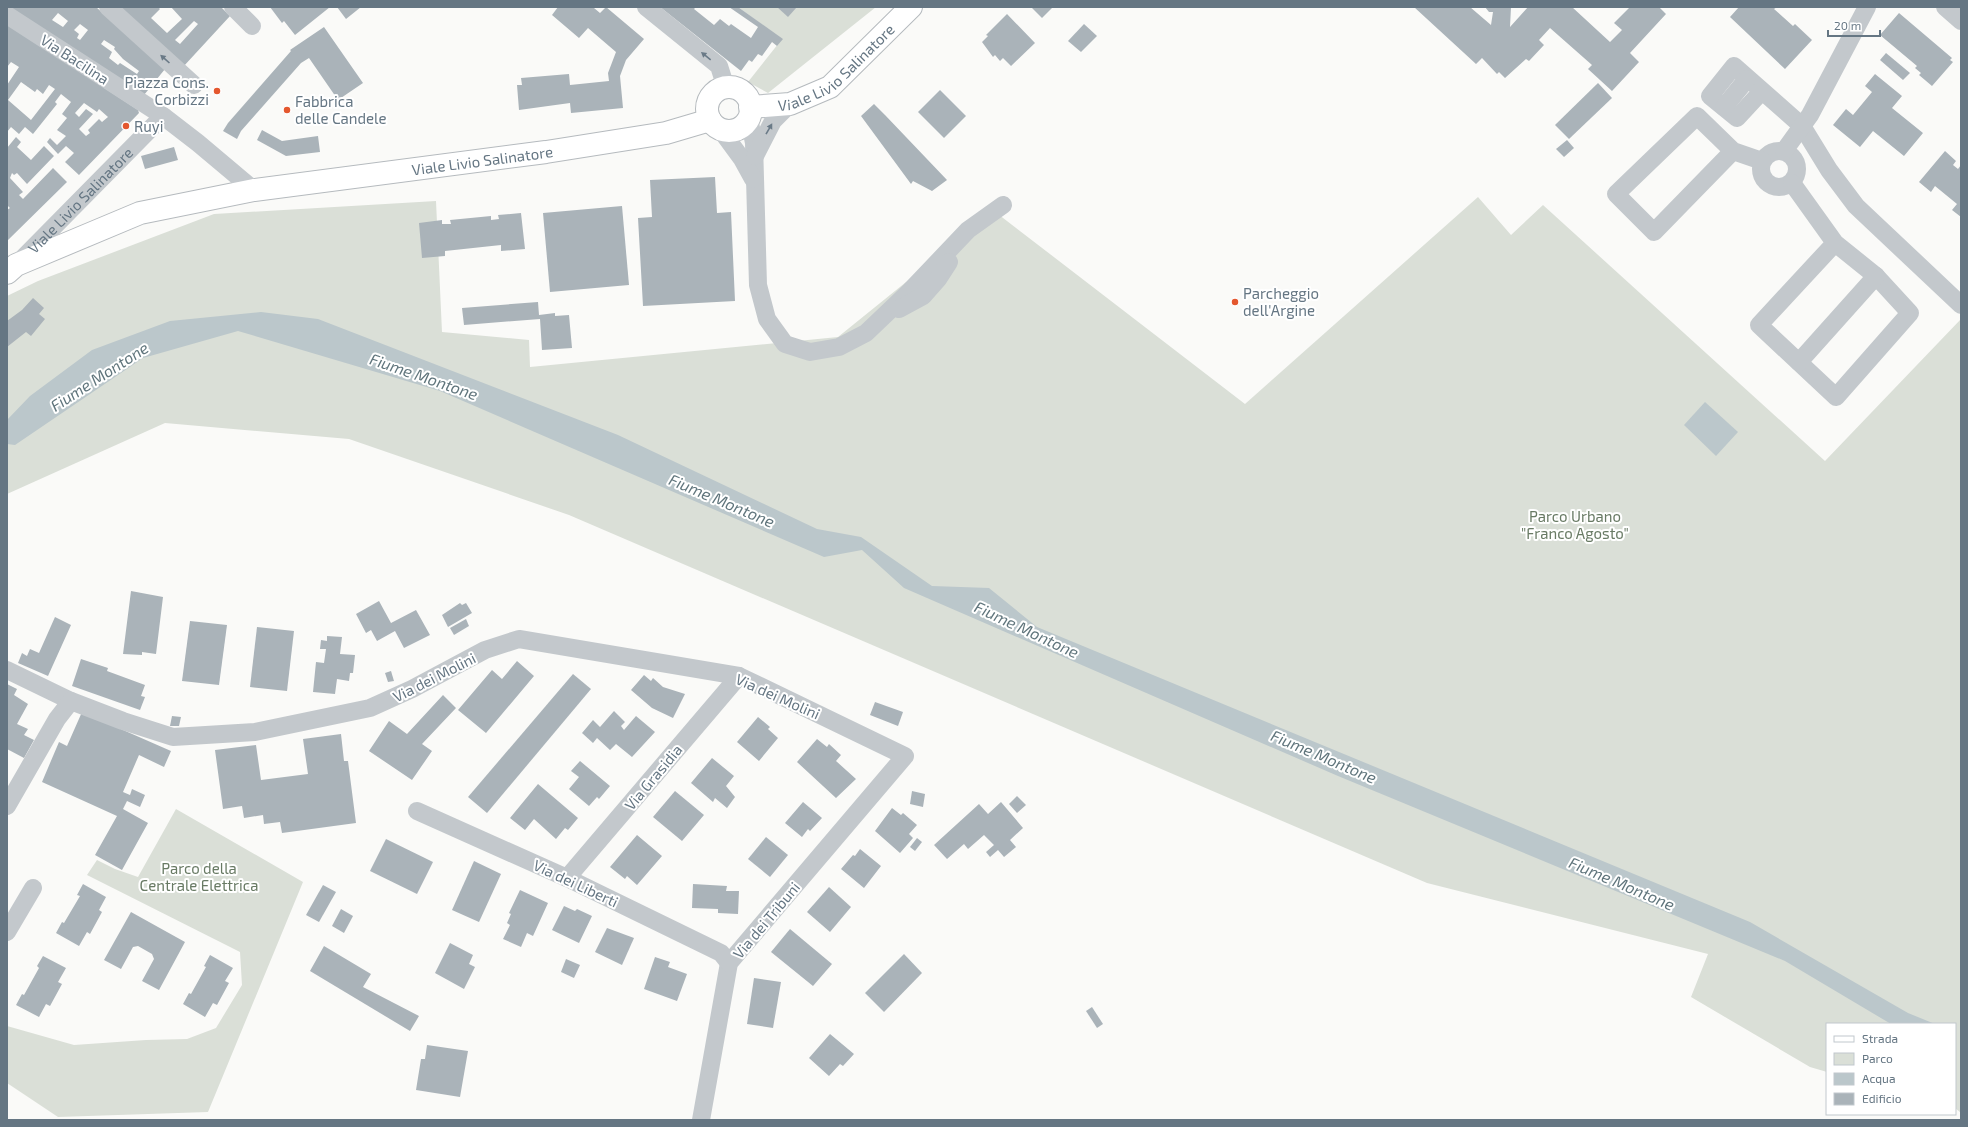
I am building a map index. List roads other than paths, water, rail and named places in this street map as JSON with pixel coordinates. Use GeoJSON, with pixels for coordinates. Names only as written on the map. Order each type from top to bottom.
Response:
{"type":"FeatureCollection","features":[{"type":"Feature","properties":{"kind":"main road","name":"Viale Livio Salinatore"},"geometry":{"type":"LineString","coordinates":[[750,113],[790,104],[830,87],[911,7]]}},
{"type":"Feature","properties":{"kind":"main road"},"geometry":{"type":"LineString","coordinates":[[733,88],[745,95],[750,113],[740,128],[727,131],[715,124],[707,106],[710,99],[720,89],[733,88]]}},
{"type":"Feature","properties":{"kind":"main road","name":"Viale Livio Salinatore"},"geometry":{"type":"LineString","coordinates":[[11,269],[140,213],[254,190],[546,152],[715,124]]}},
{"type":"Feature","properties":{"kind":"street"},"geometry":{"type":"LineString","coordinates":[[108,7],[194,85]]}},
{"type":"Feature","properties":{"kind":"street"},"geometry":{"type":"LineString","coordinates":[[233,7],[252,26]]}},
{"type":"Feature","properties":{"kind":"street"},"geometry":{"type":"LineString","coordinates":[[646,7],[719,66],[726,88]]}},
{"type":"Feature","properties":{"kind":"street"},"geometry":{"type":"LineString","coordinates":[[1784,152],[1824,90],[1867,7]]}},
{"type":"Feature","properties":{"kind":"street"},"geometry":{"type":"LineString","coordinates":[[1945,7],[1961,21]]}},
{"type":"Feature","properties":{"kind":"street","name":"Via Bacilina"},"geometry":{"type":"LineString","coordinates":[[7,15],[163,116]]}},
{"type":"Feature","properties":{"kind":"street"},"geometry":{"type":"LineString","coordinates":[[1762,91],[1737,118],[1710,96],[1734,66],[1802,126],[1829,170],[1856,206],[1961,305]]}},
{"type":"Feature","properties":{"kind":"street"},"geometry":{"type":"LineString","coordinates":[[754,159],[760,143],[773,121],[790,104]]}},
{"type":"Feature","properties":{"kind":"street"},"geometry":{"type":"LineString","coordinates":[[750,113],[754,143],[758,286],[767,319],[785,344],[810,352],[839,348],[866,333],[879,320],[923,296],[938,279],[968,230],[1002,205]]}},
{"type":"Feature","properties":{"kind":"street"},"geometry":{"type":"LineString","coordinates":[[163,116],[254,190]]}},
{"type":"Feature","properties":{"kind":"street","name":"Viale Livio Salinatore"},"geometry":{"type":"LineString","coordinates":[[11,269],[163,116]]}},
{"type":"Feature","properties":{"kind":"street"},"geometry":{"type":"LineString","coordinates":[[1733,151],[1654,232],[1616,194],[1697,116],[1733,151],[1762,161]]}},
{"type":"Feature","properties":{"kind":"street"},"geometry":{"type":"LineString","coordinates":[[715,124],[742,159],[755,184]]}},
{"type":"Feature","properties":{"kind":"street"},"geometry":{"type":"LineString","coordinates":[[1771,152],[1784,152],[1793,157],[1798,167],[1792,183],[1778,188],[1767,183],[1761,173],[1762,161],[1771,152]]}},
{"type":"Feature","properties":{"kind":"street"},"geometry":{"type":"LineString","coordinates":[[1792,183],[1835,243],[1876,276],[1910,313],[1836,397],[1759,325],[1835,243]]}},
{"type":"Feature","properties":{"kind":"street"},"geometry":{"type":"LineString","coordinates":[[1799,362],[1876,276]]}},
{"type":"Feature","properties":{"kind":"street","name":"Via dei Molini"},"geometry":{"type":"LineString","coordinates":[[7,670],[71,701],[123,721],[173,737],[255,732],[370,708],[412,690],[485,650],[519,639],[739,676],[906,756]]}},
{"type":"Feature","properties":{"kind":"street","name":"Via Grasidia"},"geometry":{"type":"LineString","coordinates":[[567,878],[739,676]]}},
{"type":"Feature","properties":{"kind":"street"},"geometry":{"type":"LineString","coordinates":[[7,806],[57,719],[71,701]]}},
{"type":"Feature","properties":{"kind":"street","name":"Via dei Tribuni"},"geometry":{"type":"LineString","coordinates":[[701,1120],[729,963],[906,756]]}},
{"type":"Feature","properties":{"kind":"street","name":"Via dei Liberti"},"geometry":{"type":"LineString","coordinates":[[417,811],[567,878],[721,953],[729,963]]}},
{"type":"Feature","properties":{"kind":"street"},"geometry":{"type":"LineString","coordinates":[[7,932],[33,888]]}},
{"type":"Feature","properties":{"kind":"water","name":"Fiume Montone"},"geometry":{"type":"Polygon","coordinates":[[[261,312],[318,319],[618,435],[817,529],[861,537],[932,586],[989,588],[1037,627],[1750,922],[1908,1013],[1933,1023],[1889,1023],[1785,961],[1338,776],[904,588],[862,550],[824,557],[440,391],[238,331],[143,358],[15,445],[7,444],[7,420],[30,396],[92,350],[170,321],[261,312]]]}},
{"type":"Feature","properties":{"kind":"water"},"geometry":{"type":"Polygon","coordinates":[[[1705,402],[1738,432],[1716,456],[1684,425],[1705,402]]]}},
{"type":"Feature","properties":{"kind":"place","name":"Piazza Cons. Corbizzi"},"geometry":{"type":"Point","coordinates":[217,91]}},
{"type":"Feature","properties":{"kind":"place","name":"Fabbrica delle Candele"},"geometry":{"type":"Point","coordinates":[287,110]}},
{"type":"Feature","properties":{"kind":"place","name":"Ruyi"},"geometry":{"type":"Point","coordinates":[126,126]}},
{"type":"Feature","properties":{"kind":"place","name":"Parcheggio dell'Argine"},"geometry":{"type":"Point","coordinates":[1235,302]}},
{"type":"Feature","properties":{"kind":"park label","name":"Parco Urbano \"Franco Agosto\""},"geometry":{"type":"Point","coordinates":[1575,524]}},
{"type":"Feature","properties":{"kind":"park label","name":"Parco della Centrale Elettrica"},"geometry":{"type":"Point","coordinates":[199,876]}}]}
